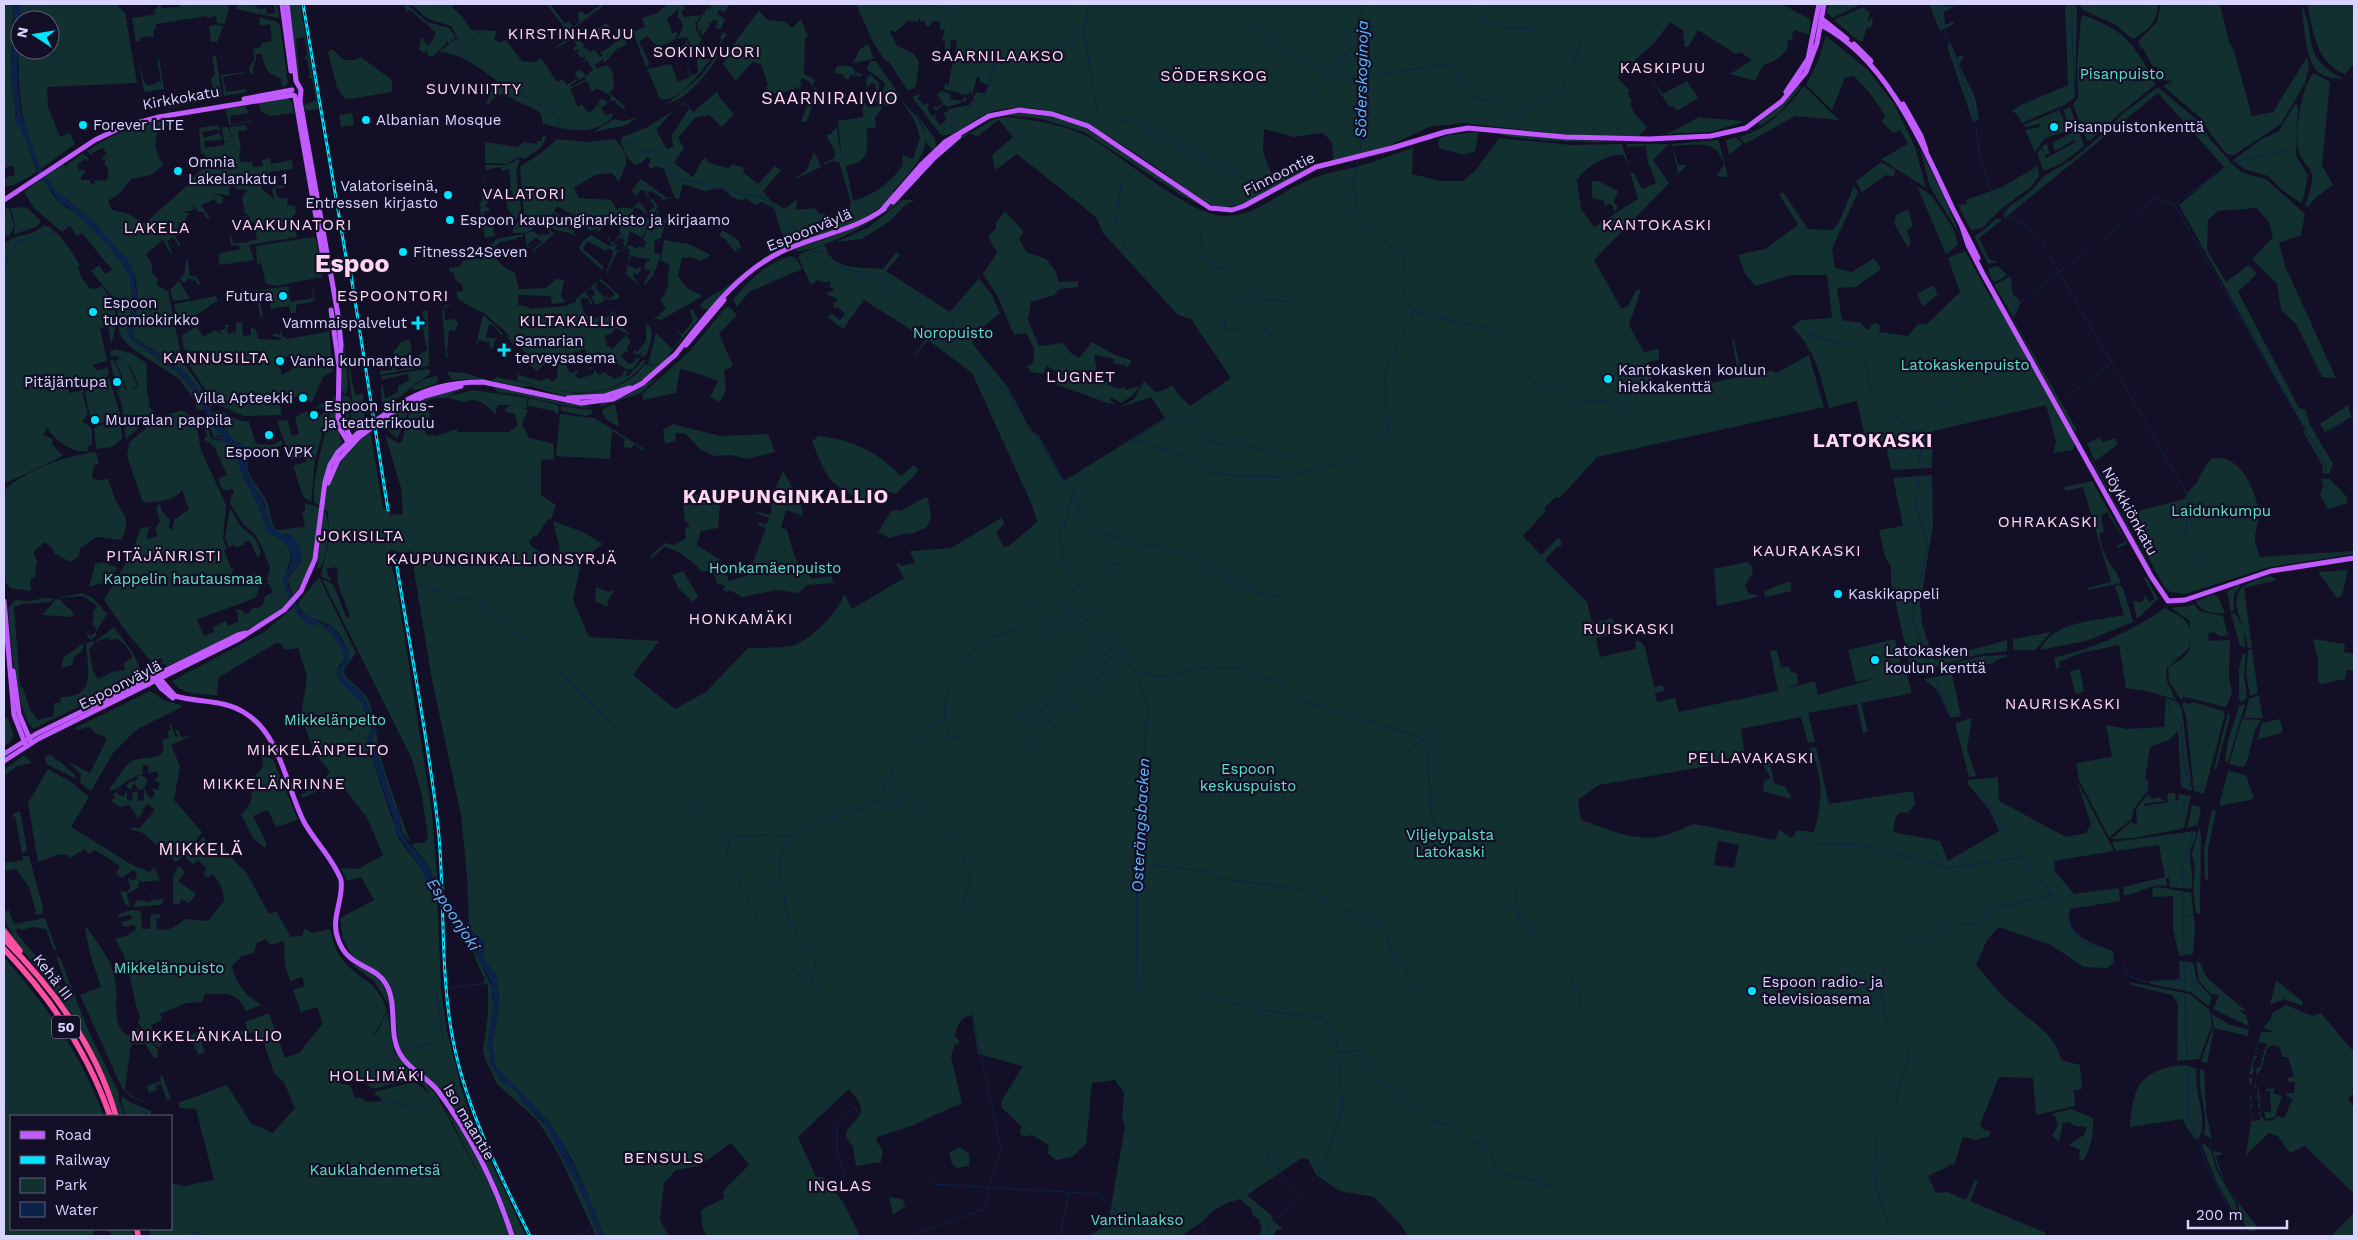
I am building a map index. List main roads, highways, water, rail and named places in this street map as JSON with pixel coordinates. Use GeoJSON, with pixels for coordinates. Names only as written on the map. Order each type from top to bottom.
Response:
{"type":"FeatureCollection","features":[{"type":"Feature","properties":{"kind":"highway"},"geometry":{"type":"LineString","coordinates":[[4,931],[28,960],[34,971]]}},
{"type":"Feature","properties":{"kind":"highway","name":"Kehä III"},"geometry":{"type":"LineString","coordinates":[[4,939],[34,971],[57,1000],[85,1044],[105,1085],[116,1115]]}},
{"type":"Feature","properties":{"kind":"highway","name":"Kehä III"},"geometry":{"type":"LineString","coordinates":[[4,949],[36,984],[66,1026],[90,1068],[110,1115]]}},
{"type":"Feature","properties":{"kind":"main road"},"geometry":{"type":"LineString","coordinates":[[282,4],[295,92],[330,268],[334,310],[341,345],[339,410],[343,425],[351,441]]}},
{"type":"Feature","properties":{"kind":"main road"},"geometry":{"type":"LineString","coordinates":[[287,4],[296,81],[295,92]]}},
{"type":"Feature","properties":{"kind":"main road","name":"Finnoontie"},"geometry":{"type":"LineString","coordinates":[[1734,131],[1776,104],[1805,66],[1819,4]]}},
{"type":"Feature","properties":{"kind":"main road","name":"Finnoontie"},"geometry":{"type":"LineString","coordinates":[[944,146],[980,121],[996,113],[1019,110],[1052,114],[1078,121],[1091,127],[1210,208],[1222,210],[1244,206],[1316,167],[1392,148],[1445,132],[1468,128],[1486,128],[1546,136],[1607,138],[1690,138],[1734,131],[1746,128],[1788,95],[1810,66],[1822,22],[1824,4]]}},
{"type":"Feature","properties":{"kind":"main road","name":"Nöykkiönkatu"},"geometry":{"type":"LineString","coordinates":[[1822,22],[1866,56],[1883,76],[1908,112],[1921,136],[1926,153],[1962,227],[1968,245],[2151,576],[2168,601],[2185,600],[2271,571],[2354,560]]}},
{"type":"Feature","properties":{"kind":"main road","name":"Kirkkokatu"},"geometry":{"type":"LineString","coordinates":[[4,200],[93,137],[130,120],[295,92]]}},
{"type":"Feature","properties":{"kind":"main road","name":"Espoonväylä"},"geometry":{"type":"LineString","coordinates":[[4,761],[28,742],[158,680],[248,633],[284,610],[301,590],[315,559],[323,499],[334,466],[351,441],[396,408],[446,389],[489,384],[553,397],[581,399],[605,396],[643,382],[694,338],[725,297],[752,270],[787,249],[848,229],[882,210],[944,146]]}},
{"type":"Feature","properties":{"kind":"main road"},"geometry":{"type":"LineString","coordinates":[[4,600],[14,716],[28,742]]}},
{"type":"Feature","properties":{"kind":"main road","name":"Espoonväylä"},"geometry":{"type":"LineString","coordinates":[[4,754],[209,648],[238,635],[248,633]]}},
{"type":"Feature","properties":{"kind":"main road","name":"Iso maantie"},"geometry":{"type":"LineString","coordinates":[[158,680],[165,693],[176,699],[219,702],[238,709],[254,720],[267,735],[305,823],[341,880],[342,889],[335,921],[338,941],[350,958],[381,978],[388,986],[398,1049],[404,1060],[438,1091],[456,1120],[499,1202],[512,1236]]}},
{"type":"Feature","properties":{"kind":"water"},"geometry":{"type":"Polygon","coordinates":[[[14,4],[21,4],[21,10],[14,10],[14,4]]]}},
{"type":"Feature","properties":{"kind":"water","name":"Espoonjoki"},"geometry":{"type":"Polygon","coordinates":[[[12,60],[17,60],[21,113],[44,175],[56,191],[92,220],[127,259],[133,270],[138,302],[132,327],[134,338],[181,369],[199,390],[218,422],[232,440],[245,447],[248,477],[262,498],[270,525],[282,535],[291,534],[299,545],[302,561],[288,576],[288,586],[301,613],[335,629],[349,652],[348,663],[342,668],[341,674],[355,689],[361,690],[377,728],[372,740],[373,746],[394,806],[400,814],[400,828],[406,840],[429,867],[436,887],[450,901],[469,929],[485,942],[483,956],[497,977],[499,1001],[493,1045],[495,1066],[543,1115],[560,1139],[586,1190],[604,1236],[599,1236],[585,1199],[543,1121],[523,1102],[515,1090],[502,1081],[489,1062],[491,1054],[487,1047],[494,1006],[491,981],[479,961],[475,946],[445,901],[426,880],[423,871],[396,832],[392,814],[368,747],[367,738],[372,729],[360,701],[340,682],[337,671],[345,659],[342,649],[327,628],[318,624],[310,625],[305,622],[292,605],[283,579],[289,567],[291,553],[285,544],[267,532],[260,508],[243,477],[238,461],[239,450],[233,444],[216,438],[216,435],[225,437],[214,428],[196,392],[176,371],[130,339],[127,326],[133,306],[129,275],[114,253],[92,228],[68,207],[59,202],[47,184],[40,179],[25,137],[15,120],[17,114],[11,84],[12,60]]]}},
{"type":"Feature","properties":{"kind":"waterway"},"geometry":{"type":"LineString","coordinates":[[944,4],[954,14],[960,4]]}},
{"type":"Feature","properties":{"kind":"waterway"},"geometry":{"type":"LineString","coordinates":[[947,18],[969,40],[988,54],[1002,59],[1014,58],[1042,52],[1069,42],[1078,36],[1085,27],[1088,4]]}},
{"type":"Feature","properties":{"kind":"waterway","name":"Söderskoginoja"},"geometry":{"type":"LineString","coordinates":[[1360,153],[1362,4]]}},
{"type":"Feature","properties":{"kind":"waterway"},"geometry":{"type":"LineString","coordinates":[[1476,4],[1483,19],[1499,27],[1533,29],[1545,46]]}},
{"type":"Feature","properties":{"kind":"waterway"},"geometry":{"type":"LineString","coordinates":[[1938,4],[1939,17],[1972,102],[1975,120]]}},
{"type":"Feature","properties":{"kind":"waterway"},"geometry":{"type":"LineString","coordinates":[[2071,4],[2075,95]]}},
{"type":"Feature","properties":{"kind":"waterway"},"geometry":{"type":"LineString","coordinates":[[934,5],[940,10]]}},
{"type":"Feature","properties":{"kind":"waterway"},"geometry":{"type":"LineString","coordinates":[[1242,20],[1311,63]]}},
{"type":"Feature","properties":{"kind":"waterway"},"geometry":{"type":"LineString","coordinates":[[1084,31],[1098,118],[1107,121]]}},
{"type":"Feature","properties":{"kind":"waterway"},"geometry":{"type":"LineString","coordinates":[[468,40],[476,38],[479,32]]}},
{"type":"Feature","properties":{"kind":"waterway"},"geometry":{"type":"LineString","coordinates":[[1363,77],[1448,64],[1471,96],[1493,103],[1514,121],[1535,103],[1561,92],[1584,36]]}},
{"type":"Feature","properties":{"kind":"waterway"},"geometry":{"type":"LineString","coordinates":[[1315,65],[1329,73],[1362,37]]}},
{"type":"Feature","properties":{"kind":"waterway"},"geometry":{"type":"LineString","coordinates":[[455,55],[467,42]]}},
{"type":"Feature","properties":{"kind":"waterway"},"geometry":{"type":"LineString","coordinates":[[951,128],[959,116],[986,93],[996,59]]}},
{"type":"Feature","properties":{"kind":"waterway"},"geometry":{"type":"LineString","coordinates":[[58,60],[63,63]]}},
{"type":"Feature","properties":{"kind":"waterway"},"geometry":{"type":"LineString","coordinates":[[1310,96],[1329,73]]}},
{"type":"Feature","properties":{"kind":"waterway"},"geometry":{"type":"LineString","coordinates":[[500,82],[553,112],[559,118],[560,125]]}},
{"type":"Feature","properties":{"kind":"waterway"},"geometry":{"type":"LineString","coordinates":[[1115,124],[1129,119],[1262,188]]}},
{"type":"Feature","properties":{"kind":"waterway"},"geometry":{"type":"LineString","coordinates":[[1976,128],[1979,151]]}},
{"type":"Feature","properties":{"kind":"waterway"},"geometry":{"type":"LineString","coordinates":[[622,141],[633,143],[641,152],[645,150],[653,151],[675,178]]}},
{"type":"Feature","properties":{"kind":"waterway"},"geometry":{"type":"LineString","coordinates":[[2233,162],[2290,150]]}},
{"type":"Feature","properties":{"kind":"waterway"},"geometry":{"type":"LineString","coordinates":[[1979,153],[1992,197],[2000,209]]}},
{"type":"Feature","properties":{"kind":"waterway"},"geometry":{"type":"LineString","coordinates":[[1358,160],[1353,184],[1359,220],[1406,258],[1402,287],[1411,306],[1417,313],[1492,329],[1536,385],[1559,393],[1569,402],[1606,401],[1617,405],[1638,417],[1651,433],[1656,436]]}},
{"type":"Feature","properties":{"kind":"waterway"},"geometry":{"type":"LineString","coordinates":[[2175,203],[2231,164]]}},
{"type":"Feature","properties":{"kind":"waterway"},"geometry":{"type":"LineString","coordinates":[[1111,173],[1122,183],[1119,196]]}},
{"type":"Feature","properties":{"kind":"waterway"},"geometry":{"type":"LineString","coordinates":[[678,179],[710,185],[714,189],[722,188],[739,194],[759,196],[770,202],[781,219],[786,218],[789,225],[799,232]]}},
{"type":"Feature","properties":{"kind":"waterway"},"geometry":{"type":"LineString","coordinates":[[1119,198],[1116,225],[1121,237]]}},
{"type":"Feature","properties":{"kind":"waterway"},"geometry":{"type":"LineString","coordinates":[[2015,312],[2014,306],[2157,198],[2174,204],[2326,465],[2325,473]]}},
{"type":"Feature","properties":{"kind":"waterway"},"geometry":{"type":"LineString","coordinates":[[2005,213],[2038,235],[2099,342]]}},
{"type":"Feature","properties":{"kind":"waterway"},"geometry":{"type":"LineString","coordinates":[[61,229],[79,214]]}},
{"type":"Feature","properties":{"kind":"waterway"},"geometry":{"type":"LineString","coordinates":[[519,221],[526,225]]}},
{"type":"Feature","properties":{"kind":"waterway"},"geometry":{"type":"LineString","coordinates":[[1201,229],[1202,253],[1211,266],[1222,268],[1232,275]]}},
{"type":"Feature","properties":{"kind":"waterway"},"geometry":{"type":"LineString","coordinates":[[4,268],[8,260],[6,256],[15,248],[17,242],[55,232]]}},
{"type":"Feature","properties":{"kind":"waterway"},"geometry":{"type":"LineString","coordinates":[[1122,239],[1127,251]]}},
{"type":"Feature","properties":{"kind":"waterway"},"geometry":{"type":"LineString","coordinates":[[811,252],[824,251],[842,267],[875,277]]}},
{"type":"Feature","properties":{"kind":"waterway"},"geometry":{"type":"LineString","coordinates":[[841,282],[844,277]]}},
{"type":"Feature","properties":{"kind":"waterway"},"geometry":{"type":"LineString","coordinates":[[1234,277],[1247,290],[1260,297],[1274,301],[1293,301]]}},
{"type":"Feature","properties":{"kind":"waterway"},"geometry":{"type":"LineString","coordinates":[[880,279],[894,289],[918,313],[937,326]]}},
{"type":"Feature","properties":{"kind":"waterway"},"geometry":{"type":"LineString","coordinates":[[887,283],[891,279]]}},
{"type":"Feature","properties":{"kind":"waterway"},"geometry":{"type":"LineString","coordinates":[[888,294],[892,288]]}},
{"type":"Feature","properties":{"kind":"waterway"},"geometry":{"type":"LineString","coordinates":[[1221,315],[1246,292]]}},
{"type":"Feature","properties":{"kind":"waterway"},"geometry":{"type":"LineString","coordinates":[[909,303],[921,294]]}},
{"type":"Feature","properties":{"kind":"waterway"},"geometry":{"type":"LineString","coordinates":[[954,314],[970,296]]}},
{"type":"Feature","properties":{"kind":"waterway"},"geometry":{"type":"LineString","coordinates":[[1217,311],[1224,319],[1226,329],[1239,330],[1260,299]]}},
{"type":"Feature","properties":{"kind":"waterway"},"geometry":{"type":"LineString","coordinates":[[1343,462],[1361,457],[1387,432],[1385,372],[1414,310]]}},
{"type":"Feature","properties":{"kind":"waterway"},"geometry":{"type":"LineString","coordinates":[[1250,315],[1272,336]]}},
{"type":"Feature","properties":{"kind":"waterway"},"geometry":{"type":"LineString","coordinates":[[952,317],[954,329],[952,335]]}},
{"type":"Feature","properties":{"kind":"waterway"},"geometry":{"type":"LineString","coordinates":[[1919,467],[1923,431],[1998,321]]}},
{"type":"Feature","properties":{"kind":"waterway","name":"Osterängsbacken"},"geometry":{"type":"LineString","coordinates":[[940,328],[972,353],[993,380],[1010,394],[1022,423],[1038,438],[1061,477],[1075,486],[1064,528],[1059,532],[1064,553],[1061,561],[1127,661],[1033,746],[1027,748],[1019,740]]}},
{"type":"Feature","properties":{"kind":"waterway"},"geometry":{"type":"LineString","coordinates":[[1803,333],[1854,347],[1864,356],[1871,392],[1908,428],[1913,431],[1923,431]]}},
{"type":"Feature","properties":{"kind":"waterway"},"geometry":{"type":"LineString","coordinates":[[914,357],[929,339]]}},
{"type":"Feature","properties":{"kind":"waterway"},"geometry":{"type":"LineString","coordinates":[[2101,344],[2188,496],[2186,536],[2214,585]]}},
{"type":"Feature","properties":{"kind":"waterway"},"geometry":{"type":"LineString","coordinates":[[4,363],[4,379]]}},
{"type":"Feature","properties":{"kind":"waterway"},"geometry":{"type":"LineString","coordinates":[[2066,397],[2111,364]]}},
{"type":"Feature","properties":{"kind":"waterway"},"geometry":{"type":"LineString","coordinates":[[1147,443],[1131,441],[1176,413],[1181,414],[1198,435],[1221,445],[1232,439],[1289,459]]}},
{"type":"Feature","properties":{"kind":"waterway"},"geometry":{"type":"LineString","coordinates":[[2325,433],[2354,415]]}},
{"type":"Feature","properties":{"kind":"waterway"},"geometry":{"type":"LineString","coordinates":[[1662,437],[1674,442]]}},
{"type":"Feature","properties":{"kind":"waterway"},"geometry":{"type":"LineString","coordinates":[[2312,441],[2317,438]]}},
{"type":"Feature","properties":{"kind":"waterway"},"geometry":{"type":"LineString","coordinates":[[1153,446],[1184,456],[1209,472],[1241,476],[1284,477],[1294,471],[1298,473],[1338,463]]}},
{"type":"Feature","properties":{"kind":"waterway"},"geometry":{"type":"LineString","coordinates":[[1919,476],[1916,504],[1928,547],[1912,619],[1931,666]]}},
{"type":"Feature","properties":{"kind":"waterway"},"geometry":{"type":"LineString","coordinates":[[2324,478],[2323,481],[2341,505]]}},
{"type":"Feature","properties":{"kind":"waterway"},"geometry":{"type":"LineString","coordinates":[[1074,496],[1087,526],[1137,546],[1153,545],[1176,550],[1254,591],[1282,598],[1290,603]]}},
{"type":"Feature","properties":{"kind":"waterway"},"geometry":{"type":"LineString","coordinates":[[1907,525],[1912,524]]}},
{"type":"Feature","properties":{"kind":"waterway"},"geometry":{"type":"LineString","coordinates":[[1088,587],[1112,565],[1125,563],[1139,551]]}},
{"type":"Feature","properties":{"kind":"waterway"},"geometry":{"type":"LineString","coordinates":[[415,586],[443,592],[456,599],[474,600],[534,645]]}},
{"type":"Feature","properties":{"kind":"waterway"},"geometry":{"type":"LineString","coordinates":[[1050,612],[1079,586]]}},
{"type":"Feature","properties":{"kind":"waterway"},"geometry":{"type":"LineString","coordinates":[[1069,602],[1075,597]]}},
{"type":"Feature","properties":{"kind":"waterway"},"geometry":{"type":"LineString","coordinates":[[1052,622],[1081,601]]}},
{"type":"Feature","properties":{"kind":"waterway"},"geometry":{"type":"LineString","coordinates":[[1030,603],[1049,629],[1075,654]]}},
{"type":"Feature","properties":{"kind":"waterway"},"geometry":{"type":"LineString","coordinates":[[1057,627],[1084,606]]}},
{"type":"Feature","properties":{"kind":"waterway"},"geometry":{"type":"LineString","coordinates":[[1061,632],[1088,611]]}},
{"type":"Feature","properties":{"kind":"waterway"},"geometry":{"type":"LineString","coordinates":[[955,672],[974,649],[989,637],[1043,619],[1048,615]]}},
{"type":"Feature","properties":{"kind":"waterway"},"geometry":{"type":"LineString","coordinates":[[1069,633],[1090,617]]}},
{"type":"Feature","properties":{"kind":"waterway"},"geometry":{"type":"LineString","coordinates":[[1080,650],[1100,632]]}},
{"type":"Feature","properties":{"kind":"waterway"},"geometry":{"type":"LineString","coordinates":[[1011,721],[1107,635]]}},
{"type":"Feature","properties":{"kind":"waterway"},"geometry":{"type":"LineString","coordinates":[[1014,726],[1110,641]]}},
{"type":"Feature","properties":{"kind":"waterway"},"geometry":{"type":"LineString","coordinates":[[536,647],[580,692]]}},
{"type":"Feature","properties":{"kind":"waterway"},"geometry":{"type":"LineString","coordinates":[[1019,730],[1114,647]]}},
{"type":"Feature","properties":{"kind":"waterway"},"geometry":{"type":"LineString","coordinates":[[1023,736],[1117,652]]}},
{"type":"Feature","properties":{"kind":"waterway"},"geometry":{"type":"LineString","coordinates":[[1028,741],[1120,658]]}},
{"type":"Feature","properties":{"kind":"waterway","name":"Osterängsbacken"},"geometry":{"type":"LineString","coordinates":[[1129,663],[1135,671],[1148,707],[1137,824],[1136,991]]}},
{"type":"Feature","properties":{"kind":"waterway"},"geometry":{"type":"LineString","coordinates":[[1135,671],[1162,677],[1206,667],[1238,668],[1284,686],[1300,700],[1411,734],[1424,741],[1428,753],[1431,813],[1435,825],[1449,838]]}},
{"type":"Feature","properties":{"kind":"waterway"},"geometry":{"type":"LineString","coordinates":[[954,675],[946,698],[945,713],[950,737],[960,737]]}},
{"type":"Feature","properties":{"kind":"waterway"},"geometry":{"type":"LineString","coordinates":[[1935,679],[1950,718]]}},
{"type":"Feature","properties":{"kind":"waterway"},"geometry":{"type":"LineString","coordinates":[[582,694],[702,812],[714,830],[730,837],[791,836],[819,821],[863,808],[869,803],[878,801],[885,807]]}},
{"type":"Feature","properties":{"kind":"waterway"},"geometry":{"type":"LineString","coordinates":[[2168,701],[2171,714],[2181,723],[2184,764],[2191,787]]}},
{"type":"Feature","properties":{"kind":"waterway"},"geometry":{"type":"LineString","coordinates":[[878,801],[897,763],[905,753],[905,748],[944,719]]}},
{"type":"Feature","properties":{"kind":"waterway"},"geometry":{"type":"LineString","coordinates":[[1391,767],[1439,724]]}},
{"type":"Feature","properties":{"kind":"waterway"},"geometry":{"type":"LineString","coordinates":[[2193,769],[2214,753]]}},
{"type":"Feature","properties":{"kind":"waterway"},"geometry":{"type":"LineString","coordinates":[[2189,772],[2181,779],[2191,787]]}},
{"type":"Feature","properties":{"kind":"waterway"},"geometry":{"type":"LineString","coordinates":[[2182,787],[2190,787]]}},
{"type":"Feature","properties":{"kind":"waterway"},"geometry":{"type":"LineString","coordinates":[[2196,787],[2205,787]]}},
{"type":"Feature","properties":{"kind":"waterway"},"geometry":{"type":"LineString","coordinates":[[1977,789],[2012,843]]}},
{"type":"Feature","properties":{"kind":"waterway"},"geometry":{"type":"LineString","coordinates":[[888,807],[894,805],[902,797],[908,797],[936,817],[949,833],[961,852],[969,870],[970,881],[963,900],[967,911]]}},
{"type":"Feature","properties":{"kind":"waterway"},"geometry":{"type":"LineString","coordinates":[[2184,820],[2184,801],[2188,797]]}},
{"type":"Feature","properties":{"kind":"waterway"},"geometry":{"type":"LineString","coordinates":[[2183,888],[2182,869],[2192,839],[2192,831]]}},
{"type":"Feature","properties":{"kind":"waterway"},"geometry":{"type":"LineString","coordinates":[[730,838],[727,855],[756,917],[790,966],[809,984],[812,980],[816,959],[803,945],[793,927],[786,911],[784,895],[778,886],[782,852],[790,836]]}},
{"type":"Feature","properties":{"kind":"waterway"},"geometry":{"type":"LineString","coordinates":[[1802,839],[1808,842]]}},
{"type":"Feature","properties":{"kind":"waterway"},"geometry":{"type":"LineString","coordinates":[[1452,841],[1462,846]]}},
{"type":"Feature","properties":{"kind":"waterway"},"geometry":{"type":"LineString","coordinates":[[1810,843],[1864,845],[1948,868],[2022,857]]}},
{"type":"Feature","properties":{"kind":"waterway"},"geometry":{"type":"LineString","coordinates":[[2014,845],[2061,907],[2070,922],[2071,931],[2084,942],[2101,948],[2107,959],[2111,960]]}},
{"type":"Feature","properties":{"kind":"waterway"},"geometry":{"type":"LineString","coordinates":[[1465,848],[1474,853]]}},
{"type":"Feature","properties":{"kind":"waterway"},"geometry":{"type":"LineString","coordinates":[[1477,855],[1485,859]]}},
{"type":"Feature","properties":{"kind":"waterway"},"geometry":{"type":"LineString","coordinates":[[1489,862],[1515,888],[1519,917],[1558,955],[1574,984],[1579,989],[1580,1006]]}},
{"type":"Feature","properties":{"kind":"waterway"},"geometry":{"type":"LineString","coordinates":[[1137,863],[1169,867]]}},
{"type":"Feature","properties":{"kind":"waterway"},"geometry":{"type":"LineString","coordinates":[[1172,867],[1206,872],[1222,879],[1308,890],[1337,904],[1340,908],[1373,921],[1387,936],[1392,952],[1403,963],[1416,993],[1431,1004]]}},
{"type":"Feature","properties":{"kind":"waterway"},"geometry":{"type":"LineString","coordinates":[[2183,892],[2184,956]]}},
{"type":"Feature","properties":{"kind":"waterway"},"geometry":{"type":"LineString","coordinates":[[1997,908],[2052,895]]}},
{"type":"Feature","properties":{"kind":"waterway"},"geometry":{"type":"LineString","coordinates":[[1892,1236],[1887,1226],[1888,1217],[1884,1214],[1875,1181],[1874,1165],[1878,1129],[1886,1116],[1895,1107],[1908,1059],[1908,1049],[1889,1025],[1885,1015],[1880,982],[1893,950],[1897,947],[1901,948],[1911,941],[1922,941],[1949,925],[1958,926],[1961,923],[1976,925],[1982,915],[1989,913],[1989,910]]}},
{"type":"Feature","properties":{"kind":"waterway"},"geometry":{"type":"LineString","coordinates":[[968,914],[970,919]]}},
{"type":"Feature","properties":{"kind":"waterway"},"geometry":{"type":"LineString","coordinates":[[2185,916],[2193,915]]}},
{"type":"Feature","properties":{"kind":"waterway"},"geometry":{"type":"LineString","coordinates":[[2184,962],[2185,990]]}},
{"type":"Feature","properties":{"kind":"waterway"},"geometry":{"type":"LineString","coordinates":[[2124,964],[2127,975],[2145,982],[2185,980]]}},
{"type":"Feature","properties":{"kind":"waterway"},"geometry":{"type":"LineString","coordinates":[[2185,964],[2206,1000]]}},
{"type":"Feature","properties":{"kind":"waterway"},"geometry":{"type":"LineString","coordinates":[[813,981],[825,1004]]}},
{"type":"Feature","properties":{"kind":"waterway"},"geometry":{"type":"LineString","coordinates":[[447,988],[491,983]]}},
{"type":"Feature","properties":{"kind":"waterway"},"geometry":{"type":"LineString","coordinates":[[441,988],[438,988],[437,994],[443,1040]]}},
{"type":"Feature","properties":{"kind":"waterway"},"geometry":{"type":"LineString","coordinates":[[1203,994],[1236,1005],[1253,1005],[1260,1010],[1324,1018],[1336,1036],[1338,1053]]}},
{"type":"Feature","properties":{"kind":"waterway"},"geometry":{"type":"LineString","coordinates":[[2185,996],[2187,1058]]}},
{"type":"Feature","properties":{"kind":"waterway"},"geometry":{"type":"LineString","coordinates":[[826,1007],[844,1025]]}},
{"type":"Feature","properties":{"kind":"waterway"},"geometry":{"type":"LineString","coordinates":[[915,1233],[985,1209],[989,1187],[1001,1150],[972,1012]]}},
{"type":"Feature","properties":{"kind":"waterway"},"geometry":{"type":"LineString","coordinates":[[401,1051],[438,1041]]}},
{"type":"Feature","properties":{"kind":"waterway"},"geometry":{"type":"LineString","coordinates":[[1338,1053],[1360,1050],[1379,1080],[1393,1092],[1421,1108],[1433,1121],[1451,1126],[1467,1140],[1481,1143],[1491,1153],[1498,1173],[1539,1181],[1541,1184],[1551,1186]]}},
{"type":"Feature","properties":{"kind":"waterway"},"geometry":{"type":"LineString","coordinates":[[366,1070],[375,1067],[395,1054]]}},
{"type":"Feature","properties":{"kind":"waterway"},"geometry":{"type":"LineString","coordinates":[[1324,1162],[1340,1118],[1343,1103],[1338,1058]]}},
{"type":"Feature","properties":{"kind":"waterway"},"geometry":{"type":"LineString","coordinates":[[2188,1069],[2189,1118],[2196,1138]]}},
{"type":"Feature","properties":{"kind":"waterway"},"geometry":{"type":"LineString","coordinates":[[382,1102],[383,1099],[407,1106],[414,1111],[435,1097]]}},
{"type":"Feature","properties":{"kind":"waterway"},"geometry":{"type":"LineString","coordinates":[[845,1178],[837,1151],[837,1126],[854,1106],[861,1116]]}},
{"type":"Feature","properties":{"kind":"waterway"},"geometry":{"type":"LineString","coordinates":[[881,1133],[933,1184],[1098,1194],[1123,1217],[1133,1236]]}},
{"type":"Feature","properties":{"kind":"waterway"},"geometry":{"type":"LineString","coordinates":[[2199,1143],[2210,1174],[2237,1222]]}},
{"type":"Feature","properties":{"kind":"waterway"},"geometry":{"type":"LineString","coordinates":[[1271,1148],[1268,1156],[1293,1190]]}},
{"type":"Feature","properties":{"kind":"waterway"},"geometry":{"type":"LineString","coordinates":[[1318,1174],[1323,1167]]}},
{"type":"Feature","properties":{"kind":"waterway"},"geometry":{"type":"LineString","coordinates":[[1278,1218],[1314,1178]]}},
{"type":"Feature","properties":{"kind":"waterway"},"geometry":{"type":"LineString","coordinates":[[1060,1236],[1069,1193]]}},
{"type":"Feature","properties":{"kind":"waterway"},"geometry":{"type":"LineString","coordinates":[[1264,1236],[1270,1221],[1273,1220]]}},
{"type":"Feature","properties":{"kind":"waterway"},"geometry":{"type":"LineString","coordinates":[[579,1236],[597,1224]]}},
{"type":"Feature","properties":{"kind":"waterway"},"geometry":{"type":"LineString","coordinates":[[1202,1224],[1209,1236]]}},
{"type":"Feature","properties":{"kind":"waterway"},"geometry":{"type":"LineString","coordinates":[[2239,1226],[2246,1236]]}},
{"type":"Feature","properties":{"kind":"waterway"},"geometry":{"type":"LineString","coordinates":[[190,1232],[202,1234]]}},
{"type":"Feature","properties":{"kind":"railway"},"geometry":{"type":"LineString","coordinates":[[303,4],[346,257]]}},
{"type":"Feature","properties":{"kind":"railway"},"geometry":{"type":"LineString","coordinates":[[350,269],[388,510]]}},
{"type":"Feature","properties":{"kind":"railway"},"geometry":{"type":"LineString","coordinates":[[396,561],[434,793],[440,851],[445,978],[456,1056],[483,1135],[530,1236]]}},
{"type":"Feature","properties":{"kind":"place","name":"Albanian Mosque"},"geometry":{"type":"Point","coordinates":[366,120]}},
{"type":"Feature","properties":{"kind":"place","name":"Forever LITE"},"geometry":{"type":"Point","coordinates":[83,125]}},
{"type":"Feature","properties":{"kind":"place","name":"Pisanpuistonkenttä"},"geometry":{"type":"Point","coordinates":[2054,127]}},
{"type":"Feature","properties":{"kind":"place","name":"Omnia Lakelankatu 1"},"geometry":{"type":"Point","coordinates":[178,171]}},
{"type":"Feature","properties":{"kind":"place","name":"Valatoriseinä, Entressen kirjasto"},"geometry":{"type":"Point","coordinates":[448,195]}},
{"type":"Feature","properties":{"kind":"place","name":"Espoon kaupunginarkisto ja kirjaamo"},"geometry":{"type":"Point","coordinates":[450,220]}},
{"type":"Feature","properties":{"kind":"place","name":"Fitness24Seven"},"geometry":{"type":"Point","coordinates":[403,252]}},
{"type":"Feature","properties":{"kind":"place","name":"Futura"},"geometry":{"type":"Point","coordinates":[283,296]}},
{"type":"Feature","properties":{"kind":"place","name":"Espoon tuomiokirkko"},"geometry":{"type":"Point","coordinates":[93,312]}},
{"type":"Feature","properties":{"kind":"place","name":"Vammaispalvelut"},"geometry":{"type":"Point","coordinates":[418,323]}},
{"type":"Feature","properties":{"kind":"place","name":"Samarian terveysasema"},"geometry":{"type":"Point","coordinates":[504,350]}},
{"type":"Feature","properties":{"kind":"place","name":"Vanha kunnantalo"},"geometry":{"type":"Point","coordinates":[280,361]}},
{"type":"Feature","properties":{"kind":"place","name":"Kantokasken koulun hiekkakenttä"},"geometry":{"type":"Point","coordinates":[1608,379]}},
{"type":"Feature","properties":{"kind":"place","name":"Pitäjäntupa"},"geometry":{"type":"Point","coordinates":[117,382]}},
{"type":"Feature","properties":{"kind":"place","name":"Villa Apteekki"},"geometry":{"type":"Point","coordinates":[303,398]}},
{"type":"Feature","properties":{"kind":"place","name":"Espoon sirkus- ja teatterikoulu"},"geometry":{"type":"Point","coordinates":[314,415]}},
{"type":"Feature","properties":{"kind":"place","name":"Muuralan pappila"},"geometry":{"type":"Point","coordinates":[95,420]}},
{"type":"Feature","properties":{"kind":"place","name":"Espoon VPK"},"geometry":{"type":"Point","coordinates":[269,435]}},
{"type":"Feature","properties":{"kind":"place","name":"Kaskikappeli"},"geometry":{"type":"Point","coordinates":[1838,594]}},
{"type":"Feature","properties":{"kind":"place","name":"Latokasken koulun kenttä"},"geometry":{"type":"Point","coordinates":[1875,660]}},
{"type":"Feature","properties":{"kind":"place","name":"Espoon radio- ja televisioasema"},"geometry":{"type":"Point","coordinates":[1752,991]}},
{"type":"Feature","properties":{"kind":"district","name":"KIRSTINHARJU"},"geometry":{"type":"Point","coordinates":[571,33]}},
{"type":"Feature","properties":{"kind":"district","name":"SOKINVUORI"},"geometry":{"type":"Point","coordinates":[707,51]}},
{"type":"Feature","properties":{"kind":"district","name":"SAARNILAAKSO"},"geometry":{"type":"Point","coordinates":[998,55]}},
{"type":"Feature","properties":{"kind":"district","name":"KASKIPUU"},"geometry":{"type":"Point","coordinates":[1663,67]}},
{"type":"Feature","properties":{"kind":"district","name":"SÖDERSKOG"},"geometry":{"type":"Point","coordinates":[1214,75]}},
{"type":"Feature","properties":{"kind":"district","name":"SUVINIITTY"},"geometry":{"type":"Point","coordinates":[474,88]}},
{"type":"Feature","properties":{"kind":"district","name":"SAARNIRAIVIO"},"geometry":{"type":"Point","coordinates":[830,98]}},
{"type":"Feature","properties":{"kind":"district","name":"VALATORI"},"geometry":{"type":"Point","coordinates":[524,193]}},
{"type":"Feature","properties":{"kind":"district","name":"VAAKUNATORI"},"geometry":{"type":"Point","coordinates":[292,224]}},
{"type":"Feature","properties":{"kind":"district","name":"KANTOKASKI"},"geometry":{"type":"Point","coordinates":[1657,224]}},
{"type":"Feature","properties":{"kind":"district","name":"LAKELA"},"geometry":{"type":"Point","coordinates":[157,227]}},
{"type":"Feature","properties":{"kind":"district","name":"Espoo"},"geometry":{"type":"Point","coordinates":[352,263]}},
{"type":"Feature","properties":{"kind":"district","name":"ESPOONTORI"},"geometry":{"type":"Point","coordinates":[393,295]}},
{"type":"Feature","properties":{"kind":"district","name":"KILTAKALLIO"},"geometry":{"type":"Point","coordinates":[574,320]}},
{"type":"Feature","properties":{"kind":"district","name":"KANNUSILTA"},"geometry":{"type":"Point","coordinates":[216,357]}},
{"type":"Feature","properties":{"kind":"district","name":"LUGNET"},"geometry":{"type":"Point","coordinates":[1081,376]}},
{"type":"Feature","properties":{"kind":"district","name":"LATOKASKI"},"geometry":{"type":"Point","coordinates":[1873,440]}},
{"type":"Feature","properties":{"kind":"district","name":"KAUPUNGINKALLIO"},"geometry":{"type":"Point","coordinates":[786,496]}},
{"type":"Feature","properties":{"kind":"district","name":"OHRAKASKI"},"geometry":{"type":"Point","coordinates":[2048,521]}},
{"type":"Feature","properties":{"kind":"district","name":"JOKISILTA"},"geometry":{"type":"Point","coordinates":[361,535]}},
{"type":"Feature","properties":{"kind":"district","name":"KAURAKASKI"},"geometry":{"type":"Point","coordinates":[1807,550]}},
{"type":"Feature","properties":{"kind":"district","name":"PITÄJÄNRISTI"},"geometry":{"type":"Point","coordinates":[164,555]}},
{"type":"Feature","properties":{"kind":"district","name":"KAUPUNGINKALLIONSYRJÄ"},"geometry":{"type":"Point","coordinates":[502,558]}},
{"type":"Feature","properties":{"kind":"district","name":"HONKAMÄKI"},"geometry":{"type":"Point","coordinates":[741,618]}},
{"type":"Feature","properties":{"kind":"district","name":"RUISKASKI"},"geometry":{"type":"Point","coordinates":[1629,628]}},
{"type":"Feature","properties":{"kind":"district","name":"NAURISKASKI"},"geometry":{"type":"Point","coordinates":[2063,703]}},
{"type":"Feature","properties":{"kind":"district","name":"MIKKELÄNPELTO"},"geometry":{"type":"Point","coordinates":[318,749]}},
{"type":"Feature","properties":{"kind":"district","name":"PELLAVAKASKI"},"geometry":{"type":"Point","coordinates":[1751,757]}},
{"type":"Feature","properties":{"kind":"district","name":"MIKKELÄNRINNE"},"geometry":{"type":"Point","coordinates":[274,783]}},
{"type":"Feature","properties":{"kind":"district","name":"MIKKELÄ"},"geometry":{"type":"Point","coordinates":[201,849]}},
{"type":"Feature","properties":{"kind":"district","name":"MIKKELÄNKALLIO"},"geometry":{"type":"Point","coordinates":[207,1035]}},
{"type":"Feature","properties":{"kind":"district","name":"HOLLIMÄKI"},"geometry":{"type":"Point","coordinates":[377,1075]}},
{"type":"Feature","properties":{"kind":"district","name":"BENSULS"},"geometry":{"type":"Point","coordinates":[664,1157]}},
{"type":"Feature","properties":{"kind":"district","name":"INGLAS"},"geometry":{"type":"Point","coordinates":[840,1185]}},
{"type":"Feature","properties":{"kind":"park label","name":"Pisanpuisto"},"geometry":{"type":"Point","coordinates":[2122,74]}},
{"type":"Feature","properties":{"kind":"park label","name":"Noropuisto"},"geometry":{"type":"Point","coordinates":[953,333]}},
{"type":"Feature","properties":{"kind":"park label","name":"Latokaskenpuisto"},"geometry":{"type":"Point","coordinates":[1965,365]}},
{"type":"Feature","properties":{"kind":"park label","name":"Laidunkumpu"},"geometry":{"type":"Point","coordinates":[2221,511]}},
{"type":"Feature","properties":{"kind":"park label","name":"Honkamäenpuisto"},"geometry":{"type":"Point","coordinates":[775,568]}},
{"type":"Feature","properties":{"kind":"park label","name":"Kappelin hautausmaa"},"geometry":{"type":"Point","coordinates":[183,579]}},
{"type":"Feature","properties":{"kind":"park label","name":"Mikkelänpelto"},"geometry":{"type":"Point","coordinates":[335,720]}},
{"type":"Feature","properties":{"kind":"park label","name":"Espoon keskuspuisto"},"geometry":{"type":"Point","coordinates":[1248,778]}},
{"type":"Feature","properties":{"kind":"park label","name":"Viljelypalsta Latokaski"},"geometry":{"type":"Point","coordinates":[1450,844]}},
{"type":"Feature","properties":{"kind":"park label","name":"Mikkelänpuisto"},"geometry":{"type":"Point","coordinates":[169,968]}},
{"type":"Feature","properties":{"kind":"park label","name":"Kauklahdenmetsä"},"geometry":{"type":"Point","coordinates":[375,1170]}},
{"type":"Feature","properties":{"kind":"park label","name":"Vantinlaakso"},"geometry":{"type":"Point","coordinates":[1137,1220]}}]}
